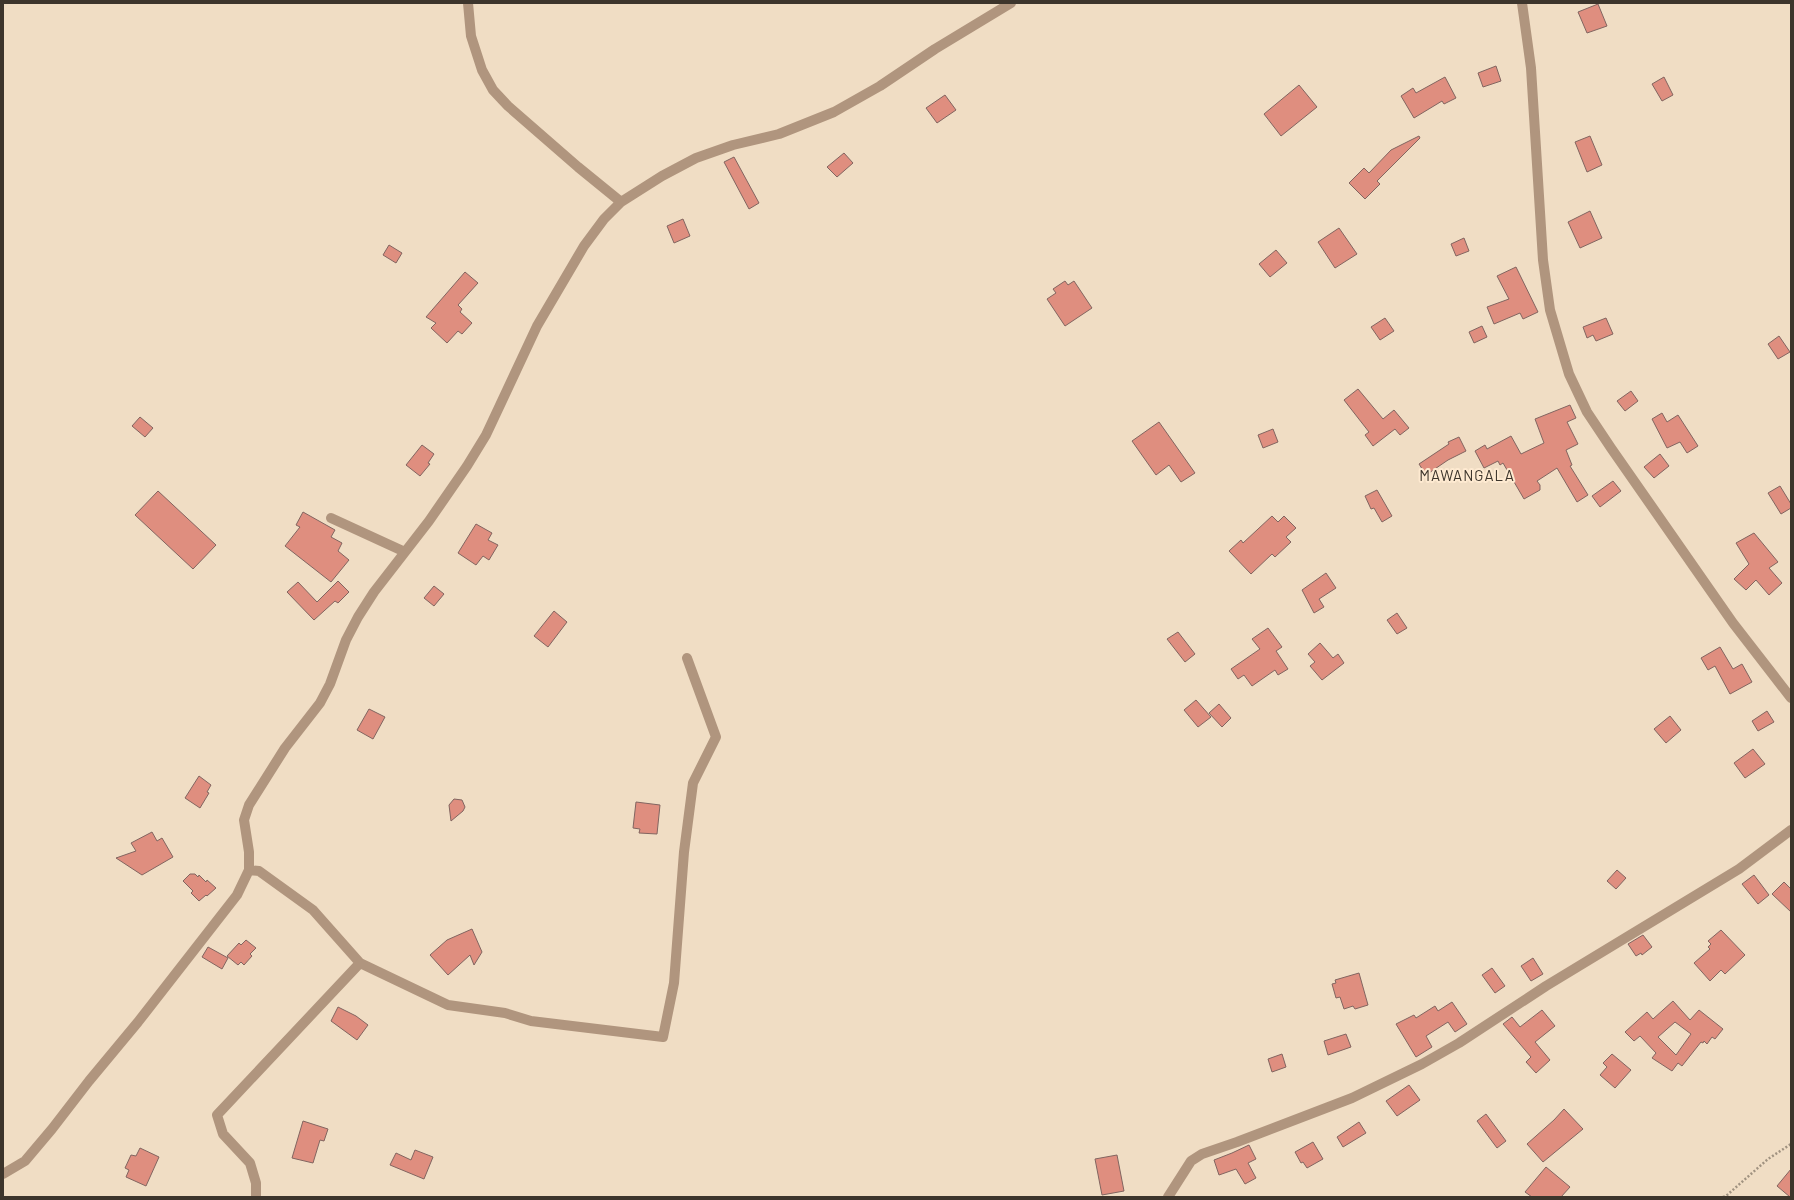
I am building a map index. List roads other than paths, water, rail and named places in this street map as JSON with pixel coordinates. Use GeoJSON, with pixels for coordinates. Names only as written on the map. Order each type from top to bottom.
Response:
{"type":"FeatureCollection","features":[{"type":"Feature","properties":{"kind":"street"},"geometry":{"type":"LineString","coordinates":[[468,3],[471,36],[482,70],[493,90],[508,106],[621,202]]}},
{"type":"Feature","properties":{"kind":"street"},"geometry":{"type":"LineString","coordinates":[[3,1174],[25,1161],[52,1129],[237,895],[249,870],[249,852],[244,820],[249,805],[285,748],[320,703],[330,684],[346,640],[358,617],[374,592],[467,466],[486,435],[537,326],[584,246],[604,218],[621,202],[662,176],[696,158],[733,145],[779,134],[834,112],[880,86],[935,49],[1011,3]]}},
{"type":"Feature","properties":{"kind":"street"},"geometry":{"type":"LineString","coordinates":[[1522,3],[1531,68],[1543,260],[1550,310],[1569,374],[1587,412],[1611,448],[1733,623],[1791,698]]}},
{"type":"Feature","properties":{"kind":"street"},"geometry":{"type":"LineString","coordinates":[[331,518],[405,552]]}},
{"type":"Feature","properties":{"kind":"street"},"geometry":{"type":"LineString","coordinates":[[249,870],[259,871],[313,910],[360,963],[448,1005],[506,1013],[531,1021],[663,1038],[674,983],[684,852],[693,783],[716,737],[687,658]]}},
{"type":"Feature","properties":{"kind":"street"},"geometry":{"type":"LineString","coordinates":[[1168,1197],[1191,1161],[1202,1154],[1352,1098],[1422,1064],[1459,1043],[1546,986],[1739,869],[1791,830]]}},
{"type":"Feature","properties":{"kind":"street"},"geometry":{"type":"LineString","coordinates":[[256,1197],[256,1183],[250,1163],[223,1134],[217,1115],[360,963]]}},
{"type":"Feature","properties":{"kind":"district","name":"MAWANGALA"},"geometry":{"type":"Point","coordinates":[1467,476]}}]}
